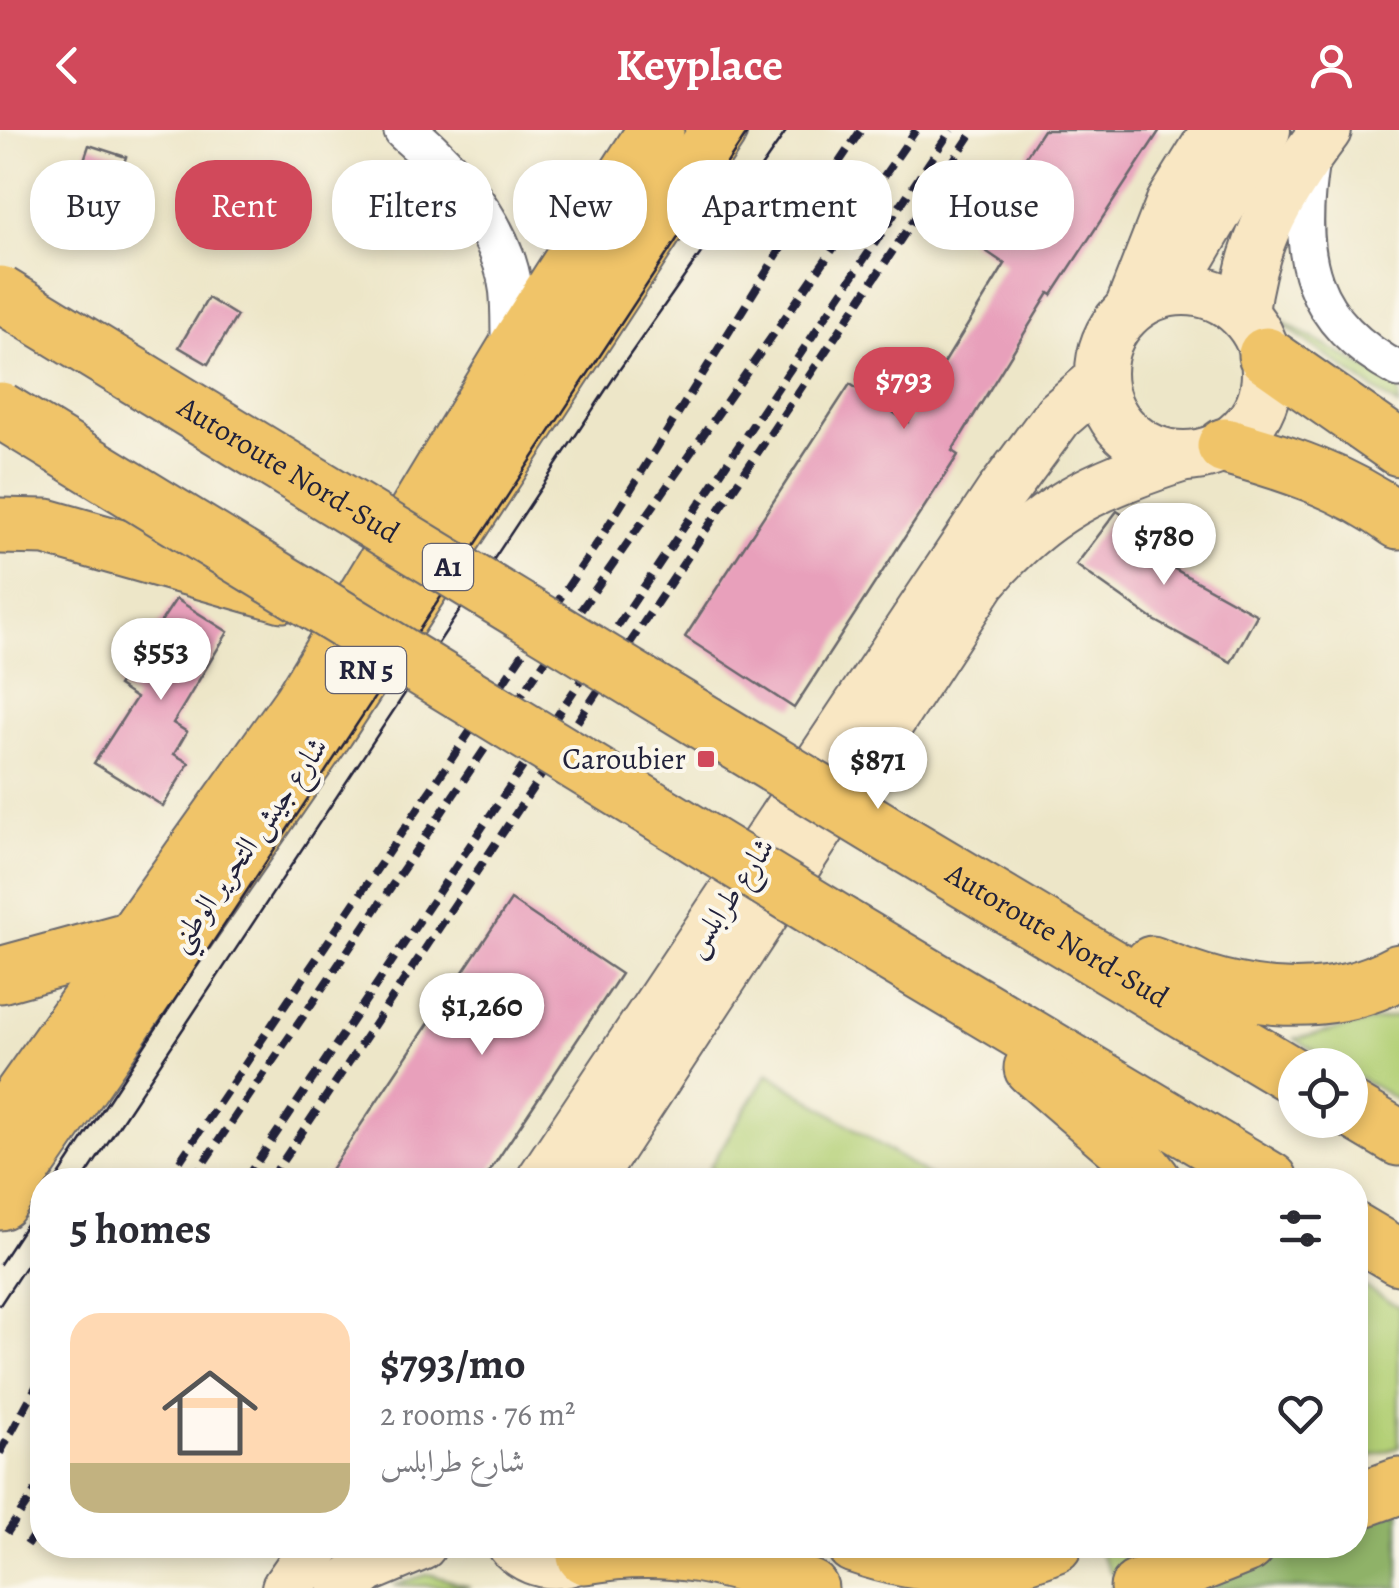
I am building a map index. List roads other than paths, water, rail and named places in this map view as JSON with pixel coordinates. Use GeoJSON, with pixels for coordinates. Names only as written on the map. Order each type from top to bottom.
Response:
{"type":"FeatureCollection","features":[{"type":"Feature","properties":{"kind":"highway","name":"شارع جيش التحرير الوطني"},"geometry":{"type":"LineString","coordinates":[[0,1126],[128,940],[301,703],[512,353],[656,130]]}},
{"type":"Feature","properties":{"kind":"highway","name":"شارع جيش التحرير الوطني"},"geometry":{"type":"LineString","coordinates":[[0,1202],[328,729],[719,130]]}},
{"type":"Feature","properties":{"kind":"highway","name":"Autoroute Nord-Sud"},"geometry":{"type":"LineString","coordinates":[[0,294],[966,883],[1278,1067]]}},
{"type":"Feature","properties":{"kind":"highway"},"geometry":{"type":"LineString","coordinates":[[1246,323],[1399,448]]}},
{"type":"Feature","properties":{"kind":"highway"},"geometry":{"type":"LineString","coordinates":[[0,410],[842,925],[1250,1168]]}},
{"type":"Feature","properties":{"kind":"highway"},"geometry":{"type":"LineString","coordinates":[[1204,451],[1302,468],[1344,487],[1399,521]]}},
{"type":"Feature","properties":{"kind":"highway"},"geometry":{"type":"LineString","coordinates":[[0,526],[46,528],[228,576],[329,611]]}},
{"type":"Feature","properties":{"kind":"highway"},"geometry":{"type":"LineString","coordinates":[[966,883],[1206,987],[1294,999],[1361,988],[1399,972]]}},
{"type":"Feature","properties":{"kind":"highway"},"geometry":{"type":"LineString","coordinates":[[0,975],[128,940]]}},
{"type":"Feature","properties":{"kind":"highway"},"geometry":{"type":"LineString","coordinates":[[920,971],[1144,1168]]}},
{"type":"Feature","properties":{"kind":"highway"},"geometry":{"type":"LineString","coordinates":[[1368,1120],[1399,1138]]}},
{"type":"Feature","properties":{"kind":"highway"},"geometry":{"type":"LineString","coordinates":[[1368,1239],[1399,1257]]}},
{"type":"Feature","properties":{"kind":"highway"},"geometry":{"type":"LineString","coordinates":[[1368,1497],[1399,1486]]}},
{"type":"Feature","properties":{"kind":"highway"},"geometry":{"type":"LineString","coordinates":[[719,1558],[759,1568],[810,1588]]}},
{"type":"Feature","properties":{"kind":"highway"},"geometry":{"type":"LineString","coordinates":[[900,1558],[951,1565],[1018,1558]]}},
{"type":"Feature","properties":{"kind":"highway"},"geometry":{"type":"LineString","coordinates":[[1138,1588],[1214,1558]]}},
{"type":"Feature","properties":{"kind":"main road"},"geometry":{"type":"LineString","coordinates":[[1246,323],[1251,256],[1264,225],[1319,138]]}},
{"type":"Feature","properties":{"kind":"main road"},"geometry":{"type":"LineString","coordinates":[[1241,143],[1228,239],[1246,323],[1268,373],[1260,407],[1204,451],[1149,449],[1121,428],[1104,396],[1101,379],[1111,333],[1190,257],[1241,143]]}},
{"type":"Feature","properties":{"kind":"main road"},"geometry":{"type":"LineString","coordinates":[[1146,300],[1196,290],[1246,323]]}},
{"type":"Feature","properties":{"kind":"main road","name":"شارع طرابلس"},"geometry":{"type":"LineString","coordinates":[[560,1168],[1001,493],[1058,416],[1101,379]]}},
{"type":"Feature","properties":{"kind":"main road","name":"شارع طرابلس"},"geometry":{"type":"LineString","coordinates":[[561,1168],[1006,551],[1066,502],[1100,485],[1204,451]]}},
{"type":"Feature","properties":{"kind":"main road"},"geometry":{"type":"LineString","coordinates":[[287,1588],[308,1558]]}},
{"type":"Feature","properties":{"kind":"main road"},"geometry":{"type":"LineString","coordinates":[[343,1588],[366,1568],[390,1558]]}},
{"type":"Feature","properties":{"kind":"main road"},"geometry":{"type":"LineString","coordinates":[[535,1558],[553,1564],[569,1558]]}},
{"type":"Feature","properties":{"kind":"street"},"geometry":{"type":"LineString","coordinates":[[405,130],[456,180],[497,249],[511,287],[512,353]]}},
{"type":"Feature","properties":{"kind":"street"},"geometry":{"type":"LineString","coordinates":[[1319,138],[1303,212],[1310,274],[1341,329],[1364,350],[1399,370]]}},
{"type":"Feature","properties":{"kind":"tram line"},"geometry":{"type":"LineString","coordinates":[[64,1168],[749,130]]}},
{"type":"Feature","properties":{"kind":"tram line"},"geometry":{"type":"LineString","coordinates":[[91,1168],[615,376],[787,130]]}},
{"type":"Feature","properties":{"kind":"tram line"},"geometry":{"type":"LineString","coordinates":[[0,1264],[30,1218]]}},
{"type":"Feature","properties":{"kind":"tram line"},"geometry":{"type":"LineString","coordinates":[[0,1305],[30,1259]]}},
{"type":"Feature","properties":{"kind":"railway"},"geometry":{"type":"LineString","coordinates":[[175,1168],[598,542],[785,242],[861,130]]}},
{"type":"Feature","properties":{"kind":"railway"},"geometry":{"type":"LineString","coordinates":[[200,1168],[518,700],[916,130]]}},
{"type":"Feature","properties":{"kind":"railway"},"geometry":{"type":"LineString","coordinates":[[253,1168],[951,130]]}},
{"type":"Feature","properties":{"kind":"railway"},"geometry":{"type":"LineString","coordinates":[[278,1168],[974,130]]}},
{"type":"Feature","properties":{"kind":"railway"},"geometry":{"type":"LineString","coordinates":[[0,1453],[30,1398]]}},
{"type":"Feature","properties":{"kind":"railway"},"geometry":{"type":"LineString","coordinates":[[7,1533],[30,1499]]}},
{"type":"Feature","properties":{"kind":"railway"},"geometry":{"type":"LineString","coordinates":[[27,1545],[30,1540]]}},
{"type":"Feature","properties":{"kind":"place","name":"Caroubier"},"geometry":{"type":"Point","coordinates":[706,759]}}]}
